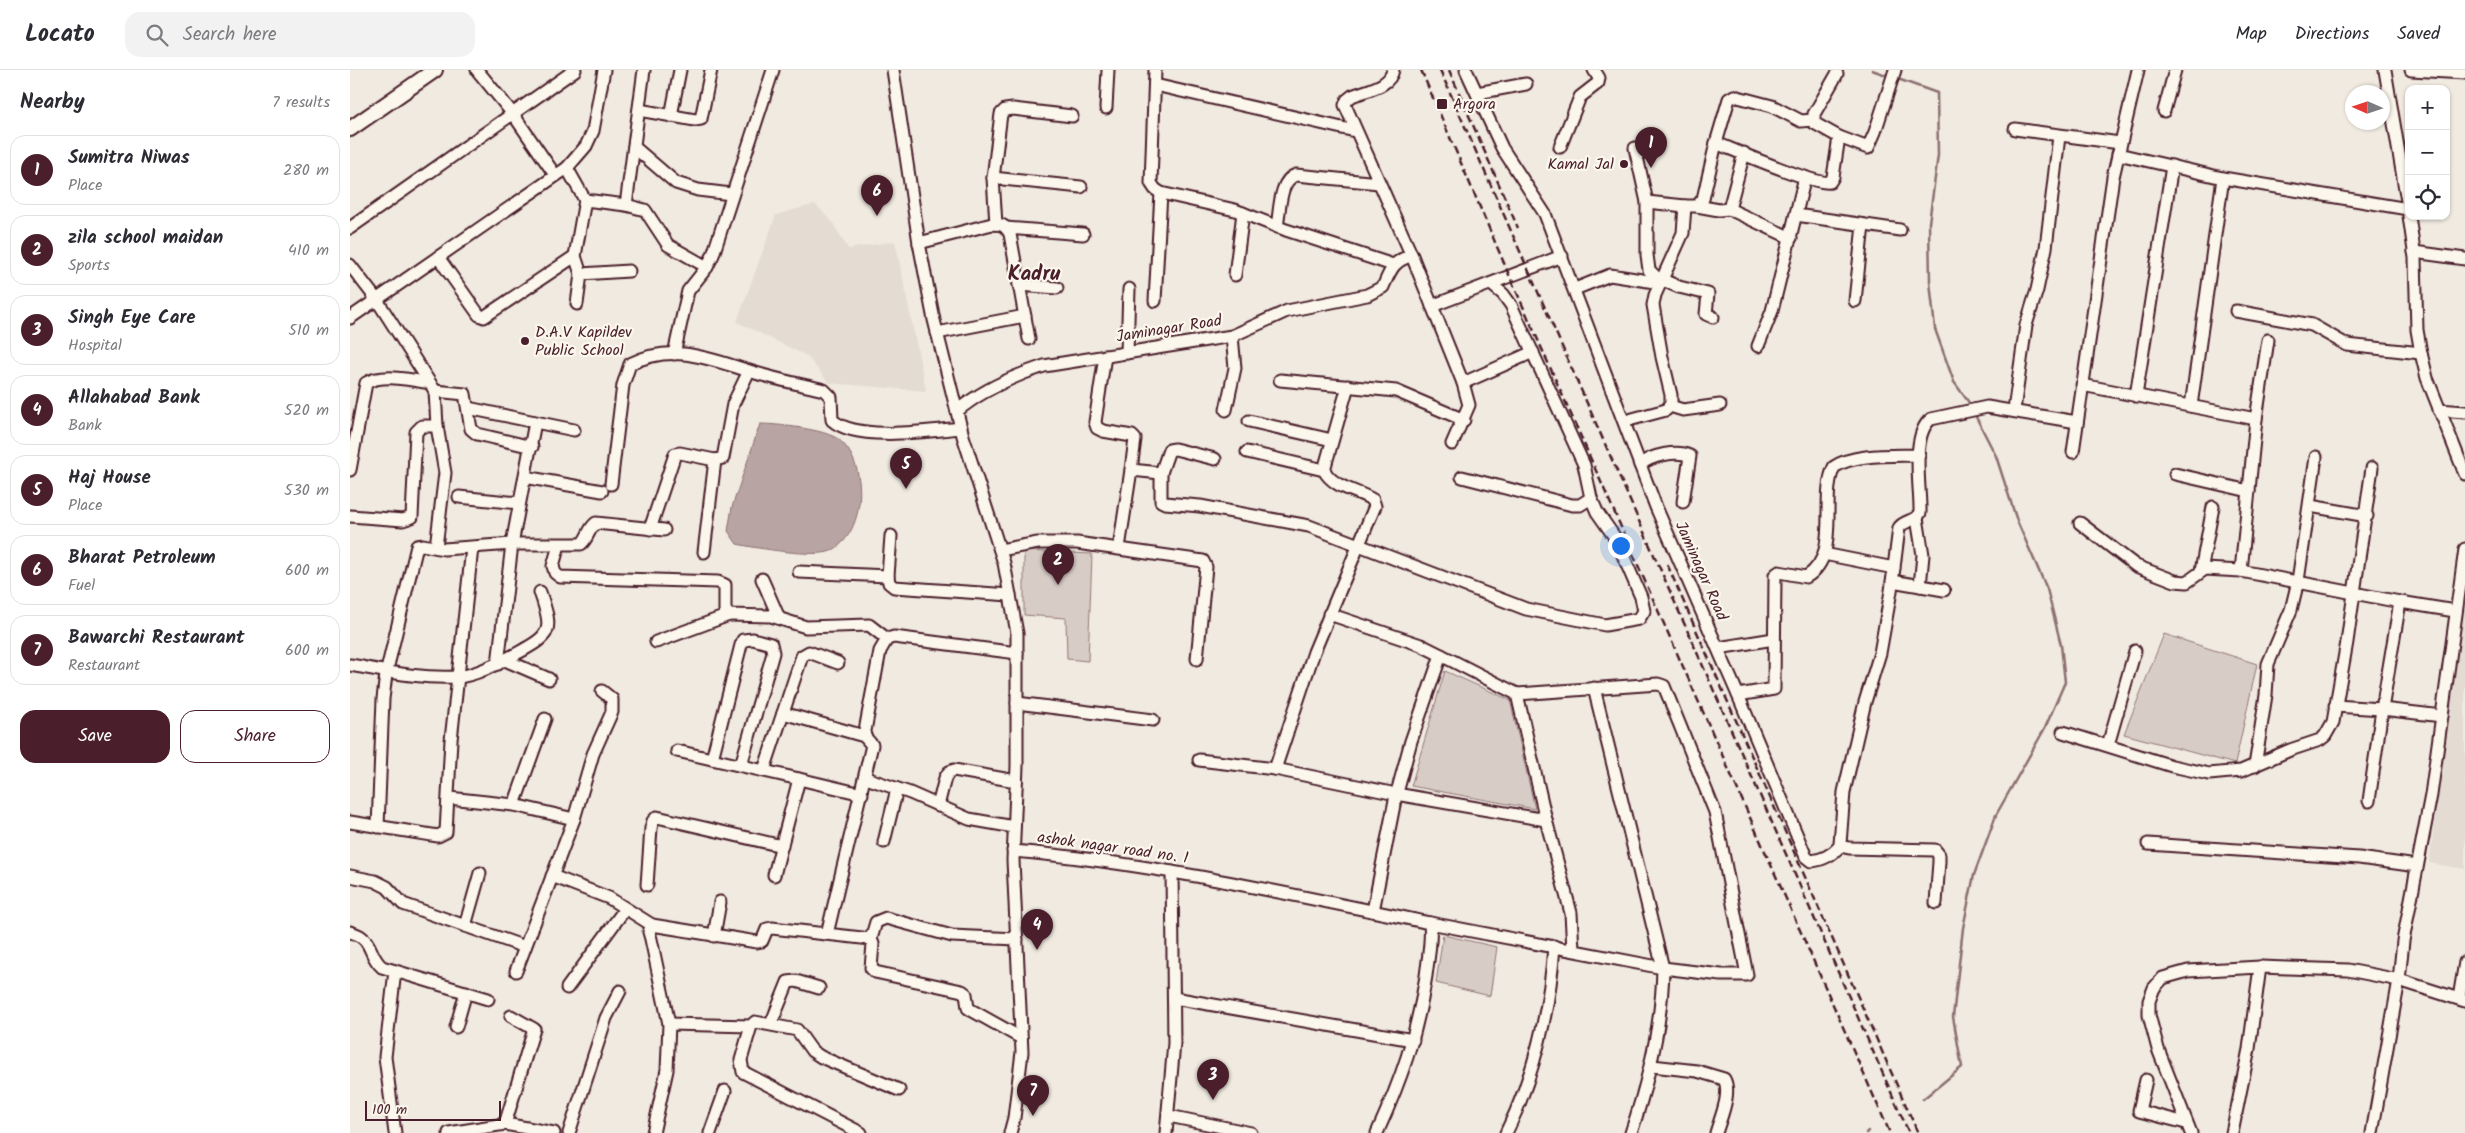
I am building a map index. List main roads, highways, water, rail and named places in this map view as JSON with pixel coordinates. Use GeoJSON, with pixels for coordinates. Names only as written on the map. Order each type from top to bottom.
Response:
{"type":"FeatureCollection","features":[{"type":"Feature","properties":{"kind":"main road"},"geometry":{"type":"LineString","coordinates":[[350,129],[434,70]]}},
{"type":"Feature","properties":{"kind":"waterway"},"geometry":{"type":"LineString","coordinates":[[1872,70],[1889,76]]}},
{"type":"Feature","properties":{"kind":"waterway"},"geometry":{"type":"LineString","coordinates":[[1895,78],[1937,93],[1938,155],[1929,223],[1930,282],[1935,329],[1954,382],[1970,404]]}},
{"type":"Feature","properties":{"kind":"waterway"},"geometry":{"type":"LineString","coordinates":[[1923,1099],[1962,1067],[1953,1017],[1963,928],[1974,875],[1996,815],[2045,728],[2065,682],[2061,645],[2047,589],[2017,521],[1996,456],[1976,417]]}},
{"type":"Feature","properties":{"kind":"railway"},"geometry":{"type":"LineString","coordinates":[[1421,70],[1510,277],[1890,1133]]}},
{"type":"Feature","properties":{"kind":"railway"},"geometry":{"type":"LineString","coordinates":[[1440,70],[1909,1133]]}},
{"type":"Feature","properties":{"kind":"railway"},"geometry":{"type":"LineString","coordinates":[[1449,70],[1518,228]]}},
{"type":"Feature","properties":{"kind":"railway"},"geometry":{"type":"LineString","coordinates":[[1667,564],[1918,1133]]}},
{"type":"Feature","properties":{"kind":"place","name":"Argora"},"geometry":{"type":"Point","coordinates":[1442,104]}},
{"type":"Feature","properties":{"kind":"place","name":"Kamal Jal"},"geometry":{"type":"Point","coordinates":[1624,164]}},
{"type":"Feature","properties":{"kind":"place","name":"Sumitra Niwas"},"geometry":{"type":"Point","coordinates":[1651,168]}},
{"type":"Feature","properties":{"kind":"place","name":"Bharat Petroleum"},"geometry":{"type":"Point","coordinates":[877,216]}},
{"type":"Feature","properties":{"kind":"place","name":"D.A.V Kapildev Public School"},"geometry":{"type":"Point","coordinates":[525,341]}},
{"type":"Feature","properties":{"kind":"place","name":"Haj House"},"geometry":{"type":"Point","coordinates":[906,489]}},
{"type":"Feature","properties":{"kind":"place","name":"zila school maidan"},"geometry":{"type":"Point","coordinates":[1058,585]}},
{"type":"Feature","properties":{"kind":"place","name":"Allahabad Bank"},"geometry":{"type":"Point","coordinates":[1037,950]}},
{"type":"Feature","properties":{"kind":"place","name":"Singh Eye Care"},"geometry":{"type":"Point","coordinates":[1213,1100]}},
{"type":"Feature","properties":{"kind":"place","name":"Bawarchi Restaurant"},"geometry":{"type":"Point","coordinates":[1033,1116]}},
{"type":"Feature","properties":{"kind":"district","name":"Kadru"},"geometry":{"type":"Point","coordinates":[1034,274]}}]}
